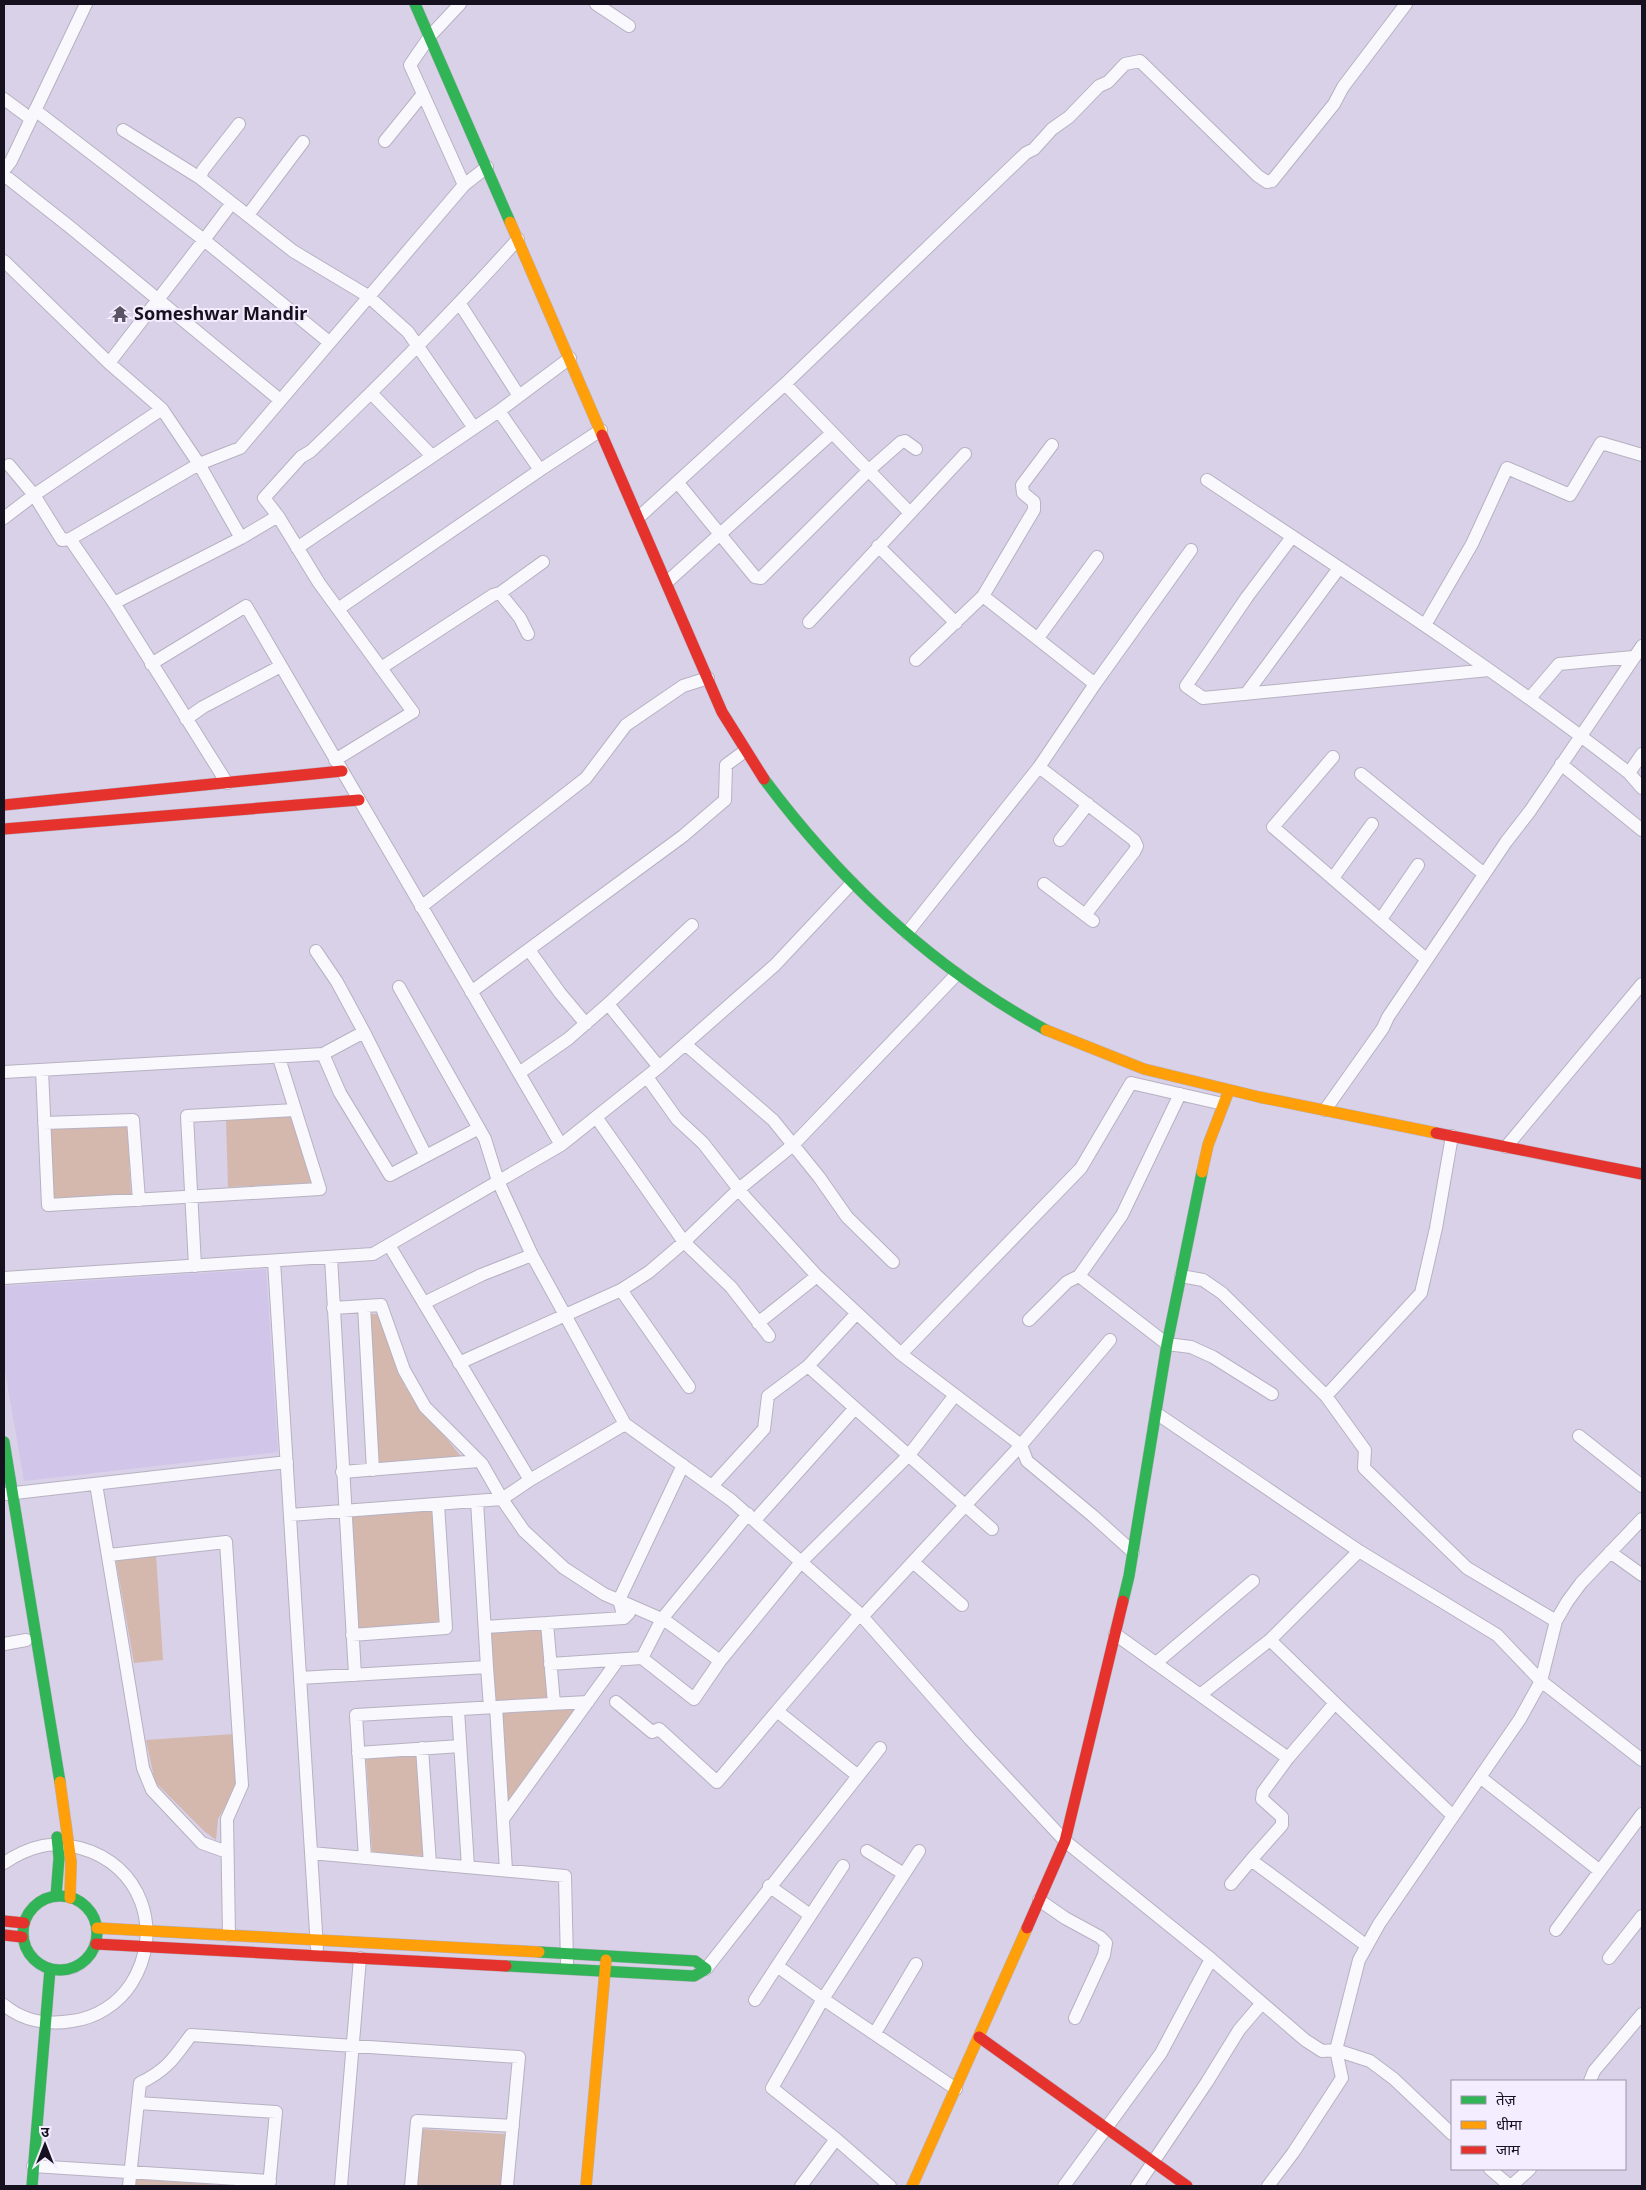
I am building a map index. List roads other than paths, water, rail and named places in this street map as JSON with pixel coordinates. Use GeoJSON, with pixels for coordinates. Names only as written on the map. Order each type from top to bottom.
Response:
{"type":"FeatureCollection","features":[{"type":"Feature","properties":{"kind":"street"},"geometry":{"type":"LineString","coordinates":[[4,170],[11,161],[86,4]]}},
{"type":"Feature","properties":{"kind":"street"},"geometry":{"type":"LineString","coordinates":[[415,4],[722,712],[755,767],[797,823],[870,902],[957,974],[1045,1029],[1144,1070],[1229,1090],[1642,1174]]}},
{"type":"Feature","properties":{"kind":"street"},"geometry":{"type":"LineString","coordinates":[[460,4],[430,36],[410,65],[464,185]]}},
{"type":"Feature","properties":{"kind":"street"},"geometry":{"type":"LineString","coordinates":[[596,4],[629,26]]}},
{"type":"Feature","properties":{"kind":"street"},"geometry":{"type":"LineString","coordinates":[[639,517],[786,384],[1026,153],[1034,149],[1052,129],[1069,117],[1099,86],[1108,82],[1126,64],[1140,61],[1258,176],[1268,182],[1272,181],[1334,104],[1343,87],[1406,4]]}},
{"type":"Feature","properties":{"kind":"street"},"geometry":{"type":"LineString","coordinates":[[385,141],[423,94]]}},
{"type":"Feature","properties":{"kind":"street"},"geometry":{"type":"LineString","coordinates":[[4,99],[33,114],[204,240],[329,342]]}},
{"type":"Feature","properties":{"kind":"street"},"geometry":{"type":"LineString","coordinates":[[200,178],[203,170],[239,124]]}},
{"type":"Feature","properties":{"kind":"street"},"geometry":{"type":"LineString","coordinates":[[124,130],[200,178],[231,204],[294,251],[368,296],[408,332],[474,428]]}},
{"type":"Feature","properties":{"kind":"street"},"geometry":{"type":"LineString","coordinates":[[248,215],[303,142]]}},
{"type":"Feature","properties":{"kind":"street"},"geometry":{"type":"LineString","coordinates":[[8,465],[34,495],[62,540],[70,539],[199,464],[240,448],[464,185],[487,167]]}},
{"type":"Feature","properties":{"kind":"street"},"geometry":{"type":"LineString","coordinates":[[4,176],[280,400]]}},
{"type":"Feature","properties":{"kind":"street"},"geometry":{"type":"LineString","coordinates":[[109,363],[231,204]]}},
{"type":"Feature","properties":{"kind":"street"},"geometry":{"type":"LineString","coordinates":[[335,760],[413,712],[319,583],[278,516],[264,498],[301,457],[372,393],[418,347],[460,304],[518,239]]}},
{"type":"Feature","properties":{"kind":"street"},"geometry":{"type":"LineString","coordinates":[[4,261],[109,363],[162,409],[199,464],[241,538]]}},
{"type":"Feature","properties":{"kind":"street"},"geometry":{"type":"LineString","coordinates":[[460,304],[519,396]]}},
{"type":"Feature","properties":{"kind":"street"},"geometry":{"type":"LineString","coordinates":[[297,548],[499,411],[570,358]]}},
{"type":"Feature","properties":{"kind":"street"},"geometry":{"type":"LineString","coordinates":[[786,384],[909,512]]}},
{"type":"Feature","properties":{"kind":"street"},"geometry":{"type":"LineString","coordinates":[[372,393],[432,456]]}},
{"type":"Feature","properties":{"kind":"street"},"geometry":{"type":"LineString","coordinates":[[4,518],[34,495],[162,409]]}},
{"type":"Feature","properties":{"kind":"street"},"geometry":{"type":"LineString","coordinates":[[499,411],[540,470]]}},
{"type":"Feature","properties":{"kind":"street"},"geometry":{"type":"LineString","coordinates":[[338,609],[601,430]]}},
{"type":"Feature","properties":{"kind":"street"},"geometry":{"type":"LineString","coordinates":[[667,582],[832,433]]}},
{"type":"Feature","properties":{"kind":"street"},"geometry":{"type":"LineString","coordinates":[[678,483],[755,577],[761,578],[868,471],[901,442],[909,442],[916,450]]}},
{"type":"Feature","properties":{"kind":"street"},"geometry":{"type":"LineString","coordinates":[[1424,625],[1472,544],[1507,468],[1570,495],[1602,443],[1642,455]]}},
{"type":"Feature","properties":{"kind":"street"},"geometry":{"type":"LineString","coordinates":[[916,660],[983,596],[1035,506],[1034,502],[1023,493],[1022,485],[1052,445]]}},
{"type":"Feature","properties":{"kind":"street"},"geometry":{"type":"LineString","coordinates":[[809,622],[964,454]]}},
{"type":"Feature","properties":{"kind":"street"},"geometry":{"type":"LineString","coordinates":[[1206,480],[1340,568],[1530,698],[1629,773],[1642,788]]}},
{"type":"Feature","properties":{"kind":"street"},"geometry":{"type":"LineString","coordinates":[[114,603],[241,538],[278,516]]}},
{"type":"Feature","properties":{"kind":"street"},"geometry":{"type":"LineString","coordinates":[[1292,537],[1247,597],[1186,686],[1203,698],[1489,670]]}},
{"type":"Feature","properties":{"kind":"street"},"geometry":{"type":"LineString","coordinates":[[70,539],[114,603],[228,783]]}},
{"type":"Feature","properties":{"kind":"street"},"geometry":{"type":"LineString","coordinates":[[878,546],[956,623]]}},
{"type":"Feature","properties":{"kind":"street"},"geometry":{"type":"LineString","coordinates":[[907,933],[1039,767],[1095,684],[1191,550]]}},
{"type":"Feature","properties":{"kind":"street"},"geometry":{"type":"LineString","coordinates":[[1038,638],[1097,557]]}},
{"type":"Feature","properties":{"kind":"street"},"geometry":{"type":"LineString","coordinates":[[381,668],[493,594],[500,593],[543,562]]}},
{"type":"Feature","properties":{"kind":"street"},"geometry":{"type":"LineString","coordinates":[[1246,694],[1340,568]]}},
{"type":"Feature","properties":{"kind":"street"},"geometry":{"type":"LineString","coordinates":[[500,593],[520,618],[528,634]]}},
{"type":"Feature","properties":{"kind":"street"},"geometry":{"type":"LineString","coordinates":[[983,596],[1095,684]]}},
{"type":"Feature","properties":{"kind":"street"},"geometry":{"type":"LineString","coordinates":[[151,664],[246,606],[561,1145]]}},
{"type":"Feature","properties":{"kind":"street"},"geometry":{"type":"LineString","coordinates":[[1325,1110],[1383,1028],[1388,1016],[1484,874],[1530,811],[1642,646]]}},
{"type":"Feature","properties":{"kind":"street"},"geometry":{"type":"LineString","coordinates":[[1530,698],[1559,664],[1633,657]]}},
{"type":"Feature","properties":{"kind":"street"},"geometry":{"type":"LineString","coordinates":[[186,719],[203,707],[281,666]]}},
{"type":"Feature","properties":{"kind":"street"},"geometry":{"type":"LineString","coordinates":[[421,907],[586,778],[626,726],[683,686],[708,678]]}},
{"type":"Feature","properties":{"kind":"street"},"geometry":{"type":"LineString","coordinates":[[471,992],[683,836],[725,800],[726,765],[745,751]]}},
{"type":"Feature","properties":{"kind":"street"},"geometry":{"type":"LineString","coordinates":[[1629,773],[1642,754]]}},
{"type":"Feature","properties":{"kind":"street"},"geometry":{"type":"LineString","coordinates":[[1332,757],[1273,827],[1426,959]]}},
{"type":"Feature","properties":{"kind":"street"},"geometry":{"type":"LineString","coordinates":[[1561,764],[1642,830]]}},
{"type":"Feature","properties":{"kind":"street"},"geometry":{"type":"LineString","coordinates":[[1039,767],[1134,840],[1137,846],[1089,918],[1044,884]]}},
{"type":"Feature","properties":{"kind":"street"},"geometry":{"type":"LineString","coordinates":[[4,805],[342,771]]}},
{"type":"Feature","properties":{"kind":"street"},"geometry":{"type":"LineString","coordinates":[[1361,774],[1484,874]]}},
{"type":"Feature","properties":{"kind":"street"},"geometry":{"type":"LineString","coordinates":[[4,829],[359,800]]}},
{"type":"Feature","properties":{"kind":"street"},"geometry":{"type":"LineString","coordinates":[[1060,840],[1088,804]]}},
{"type":"Feature","properties":{"kind":"street"},"geometry":{"type":"LineString","coordinates":[[1333,878],[1372,824]]}},
{"type":"Feature","properties":{"kind":"street"},"geometry":{"type":"LineString","coordinates":[[1381,919],[1418,865]]}},
{"type":"Feature","properties":{"kind":"street"},"geometry":{"type":"LineString","coordinates":[[4,1278],[373,1254],[561,1145],[659,1067],[774,965],[852,883]]}},
{"type":"Feature","properties":{"kind":"street"},"geometry":{"type":"LineString","coordinates":[[519,1073],[586,1024],[692,925]]}},
{"type":"Feature","properties":{"kind":"street"},"geometry":{"type":"LineString","coordinates":[[529,950],[560,993],[586,1024]]}},
{"type":"Feature","properties":{"kind":"street"},"geometry":{"type":"LineString","coordinates":[[316,951],[364,1032],[426,1156]]}},
{"type":"Feature","properties":{"kind":"street"},"geometry":{"type":"LineString","coordinates":[[459,1362],[621,1290],[649,1272],[684,1242],[739,1189],[793,1146],[957,974]]}},
{"type":"Feature","properties":{"kind":"street"},"geometry":{"type":"LineString","coordinates":[[1506,1147],[1642,984]]}},
{"type":"Feature","properties":{"kind":"street"},"geometry":{"type":"LineString","coordinates":[[399,987],[485,1139],[498,1181],[532,1255],[624,1424],[712,1486],[751,1517],[861,1615],[970,1739],[1065,1841],[1211,1959],[1304,2040],[1322,2051],[1336,2050],[1370,2061],[1394,2079],[1451,2133]]}},
{"type":"Feature","properties":{"kind":"street"},"geometry":{"type":"LineString","coordinates":[[608,1004],[659,1067]]}},
{"type":"Feature","properties":{"kind":"street"},"geometry":{"type":"LineString","coordinates":[[4,1072],[323,1054],[364,1032]]}},
{"type":"Feature","properties":{"kind":"street"},"geometry":{"type":"LineString","coordinates":[[685,1044],[773,1120],[847,1218],[893,1262]]}},
{"type":"Feature","properties":{"kind":"street"},"geometry":{"type":"LineString","coordinates":[[323,1054],[340,1093],[390,1175],[479,1128]]}},
{"type":"Feature","properties":{"kind":"street"},"geometry":{"type":"LineString","coordinates":[[42,1070],[48,1205],[320,1189],[278,1058]]}},
{"type":"Feature","properties":{"kind":"street"},"geometry":{"type":"LineString","coordinates":[[647,1077],[677,1119],[703,1143],[739,1189],[817,1276],[901,1354],[1021,1445],[1028,1461],[1133,1552]]}},
{"type":"Feature","properties":{"kind":"street"},"geometry":{"type":"LineString","coordinates":[[901,1354],[1081,1168],[1131,1083],[1224,1104]]}},
{"type":"Feature","properties":{"kind":"street"},"geometry":{"type":"LineString","coordinates":[[912,2186],[1065,1841],[1133,1552],[1167,1344],[1208,1145],[1229,1090]]}},
{"type":"Feature","properties":{"kind":"street"},"geometry":{"type":"LineString","coordinates":[[1029,1320],[1067,1282],[1079,1276],[1122,1215],[1180,1094]]}},
{"type":"Feature","properties":{"kind":"street"},"geometry":{"type":"LineString","coordinates":[[195,1266],[187,1116],[295,1110]]}},
{"type":"Feature","properties":{"kind":"street"},"geometry":{"type":"LineString","coordinates":[[596,1117],[684,1242],[731,1287],[769,1336]]}},
{"type":"Feature","properties":{"kind":"street"},"geometry":{"type":"LineString","coordinates":[[44,1123],[133,1120],[139,1200]]}},
{"type":"Feature","properties":{"kind":"street"},"geometry":{"type":"LineString","coordinates":[[1326,1396],[1421,1293],[1436,1228],[1452,1136]]}},
{"type":"Feature","properties":{"kind":"street"},"geometry":{"type":"LineString","coordinates":[[389,1245],[530,1480]]}},
{"type":"Feature","properties":{"kind":"street"},"geometry":{"type":"LineString","coordinates":[[424,1303],[481,1275],[532,1255]]}},
{"type":"Feature","properties":{"kind":"street"},"geometry":{"type":"LineString","coordinates":[[330,1257],[355,1675]]}},
{"type":"Feature","properties":{"kind":"street"},"geometry":{"type":"LineString","coordinates":[[274,1261],[317,1956]]}},
{"type":"Feature","properties":{"kind":"street"},"geometry":{"type":"LineString","coordinates":[[758,1323],[817,1276]]}},
{"type":"Feature","properties":{"kind":"street"},"geometry":{"type":"LineString","coordinates":[[1079,1276],[1167,1344],[1191,1348],[1213,1356],[1272,1394]]}},
{"type":"Feature","properties":{"kind":"street"},"geometry":{"type":"LineString","coordinates":[[1181,1276],[1204,1280],[1222,1293],[1326,1396],[1365,1450],[1364,1468],[1467,1568],[1556,1622]]}},
{"type":"Feature","properties":{"kind":"street"},"geometry":{"type":"LineString","coordinates":[[621,1290],[689,1387]]}},
{"type":"Feature","properties":{"kind":"street"},"geometry":{"type":"LineString","coordinates":[[333,1308],[381,1305],[404,1370],[425,1407],[479,1461],[524,1531],[564,1568],[604,1594],[662,1619],[720,1661]]}},
{"type":"Feature","properties":{"kind":"street"},"geometry":{"type":"LineString","coordinates":[[364,1306],[373,1470]]}},
{"type":"Feature","properties":{"kind":"street"},"geometry":{"type":"LineString","coordinates":[[712,1486],[764,1428],[768,1396],[808,1366],[857,1313]]}},
{"type":"Feature","properties":{"kind":"street"},"geometry":{"type":"LineString","coordinates":[[616,1702],[652,1732],[658,1729],[717,1782],[861,1615],[913,1562],[1021,1445],[1110,1340]]}},
{"type":"Feature","properties":{"kind":"street"},"geometry":{"type":"LineString","coordinates":[[808,1366],[992,1529]]}},
{"type":"Feature","properties":{"kind":"street"},"geometry":{"type":"LineString","coordinates":[[550,1664],[642,1658],[694,1699],[720,1661],[801,1562],[909,1455],[956,1395]]}},
{"type":"Feature","properties":{"kind":"street"},"geometry":{"type":"LineString","coordinates":[[642,1658],[662,1619],[751,1517],[855,1408]]}},
{"type":"Feature","properties":{"kind":"street"},"geometry":{"type":"LineString","coordinates":[[1156,1413],[1359,1551],[1497,1636],[1541,1681],[1642,1760]]}},
{"type":"Feature","properties":{"kind":"street"},"geometry":{"type":"LineString","coordinates":[[290,1515],[502,1499],[530,1480],[624,1424]]}},
{"type":"Feature","properties":{"kind":"street"},"geometry":{"type":"LineString","coordinates":[[1579,1436],[1642,1486]]}},
{"type":"Feature","properties":{"kind":"street"},"geometry":{"type":"LineString","coordinates":[[4,1442],[8,1493],[50,1709],[70,1898]]}},
{"type":"Feature","properties":{"kind":"street"},"geometry":{"type":"LineString","coordinates":[[342,1472],[479,1461]]}},
{"type":"Feature","properties":{"kind":"street"},"geometry":{"type":"LineString","coordinates":[[8,1493],[287,1462]]}},
{"type":"Feature","properties":{"kind":"street"},"geometry":{"type":"LineString","coordinates":[[624,1618],[619,1600],[683,1465]]}},
{"type":"Feature","properties":{"kind":"street"},"geometry":{"type":"LineString","coordinates":[[96,1484],[143,1768],[152,1790],[202,1844],[227,1852]]}},
{"type":"Feature","properties":{"kind":"street"},"geometry":{"type":"LineString","coordinates":[[477,1501],[487,1667],[493,1707],[506,1870]]}},
{"type":"Feature","properties":{"kind":"street"},"geometry":{"type":"LineString","coordinates":[[352,1635],[446,1628],[438,1504]]}},
{"type":"Feature","properties":{"kind":"street"},"geometry":{"type":"LineString","coordinates":[[4,1509],[64,1845],[59,1858],[56,1896]]}},
{"type":"Feature","properties":{"kind":"street"},"geometry":{"type":"LineString","coordinates":[[1268,2186],[1293,2153],[1342,2078],[1336,2050],[1359,1960],[1379,1924],[1520,1719],[1541,1681],[1556,1622],[1566,1602],[1581,1583],[1642,1519]]}},
{"type":"Feature","properties":{"kind":"street"},"geometry":{"type":"LineString","coordinates":[[109,1556],[226,1542],[242,1784],[226,1819],[229,1935]]}},
{"type":"Feature","properties":{"kind":"street"},"geometry":{"type":"LineString","coordinates":[[1200,1696],[1270,1640],[1359,1551]]}},
{"type":"Feature","properties":{"kind":"street"},"geometry":{"type":"LineString","coordinates":[[1610,1552],[1642,1575]]}},
{"type":"Feature","properties":{"kind":"street"},"geometry":{"type":"LineString","coordinates":[[913,1562],[962,1605]]}},
{"type":"Feature","properties":{"kind":"street"},"geometry":{"type":"LineString","coordinates":[[1156,1663],[1253,1581]]}},
{"type":"Feature","properties":{"kind":"street"},"geometry":{"type":"LineString","coordinates":[[485,1628],[624,1618],[634,1607]]}},
{"type":"Feature","properties":{"kind":"street"},"geometry":{"type":"LineString","coordinates":[[547,1623],[554,1704]]}},
{"type":"Feature","properties":{"kind":"street"},"geometry":{"type":"LineString","coordinates":[[1115,1634],[1288,1758]]}},
{"type":"Feature","properties":{"kind":"street"},"geometry":{"type":"LineString","coordinates":[[4,1644],[26,1640]]}},
{"type":"Feature","properties":{"kind":"street"},"geometry":{"type":"LineString","coordinates":[[1270,1640],[1453,1816]]}},
{"type":"Feature","properties":{"kind":"street"},"geometry":{"type":"LineString","coordinates":[[503,1819],[618,1660]]}},
{"type":"Feature","properties":{"kind":"street"},"geometry":{"type":"LineString","coordinates":[[300,1678],[487,1667]]}},
{"type":"Feature","properties":{"kind":"street"},"geometry":{"type":"LineString","coordinates":[[366,1858],[356,1715],[588,1702]]}},
{"type":"Feature","properties":{"kind":"street"},"geometry":{"type":"LineString","coordinates":[[1231,1884],[1282,1825],[1282,1817],[1262,1799],[1263,1792],[1288,1758],[1335,1702]]}},
{"type":"Feature","properties":{"kind":"street"},"geometry":{"type":"LineString","coordinates":[[458,1710],[468,1867]]}},
{"type":"Feature","properties":{"kind":"street"},"geometry":{"type":"LineString","coordinates":[[778,1711],[858,1776]]}},
{"type":"Feature","properties":{"kind":"street"},"geometry":{"type":"LineString","coordinates":[[358,1753],[460,1746]]}},
{"type":"Feature","properties":{"kind":"street"},"geometry":{"type":"LineString","coordinates":[[422,1748],[430,1864]]}},
{"type":"Feature","properties":{"kind":"street"},"geometry":{"type":"LineString","coordinates":[[96,1944],[694,1976],[706,1969],[769,1886],[880,1748]]}},
{"type":"Feature","properties":{"kind":"street"},"geometry":{"type":"LineString","coordinates":[[1480,1776],[1600,1871]]}},
{"type":"Feature","properties":{"kind":"street"},"geometry":{"type":"LineString","coordinates":[[1556,1930],[1642,1814]]}},
{"type":"Feature","properties":{"kind":"street"},"geometry":{"type":"LineString","coordinates":[[4,1863],[24,1851],[43,1846],[64,1845],[91,1851],[109,1860],[127,1877],[144,1908],[148,1931],[140,1970],[124,1994],[105,2010],[82,2020],[54,2020],[25,2017],[4,2005]]}},
{"type":"Feature","properties":{"kind":"street"},"geometry":{"type":"LineString","coordinates":[[867,1851],[904,1874]]}},
{"type":"Feature","properties":{"kind":"street"},"geometry":{"type":"LineString","coordinates":[[890,2186],[836,2139],[772,2088],[823,1999],[919,1851]]}},
{"type":"Feature","properties":{"kind":"street"},"geometry":{"type":"LineString","coordinates":[[311,1852],[565,1876],[567,1969]]}},
{"type":"Feature","properties":{"kind":"street"},"geometry":{"type":"LineString","coordinates":[[1251,1860],[1367,1946]]}},
{"type":"Feature","properties":{"kind":"street"},"geometry":{"type":"LineString","coordinates":[[755,2000],[843,1866]]}},
{"type":"Feature","properties":{"kind":"street"},"geometry":{"type":"LineString","coordinates":[[769,1886],[810,1915]]}},
{"type":"Feature","properties":{"kind":"street"},"geometry":{"type":"LineString","coordinates":[[56,1896],[70,1898],[88,1909],[97,1928],[96,1944],[84,1961],[71,1969],[58,1973],[31,1958],[22,1937],[24,1923],[35,1905],[56,1896]]}},
{"type":"Feature","properties":{"kind":"street"},"geometry":{"type":"LineString","coordinates":[[1039,1900],[1065,1918],[1100,1937],[1106,1943],[1104,1955],[1075,2018]]}},
{"type":"Feature","properties":{"kind":"street"},"geometry":{"type":"LineString","coordinates":[[1609,1958],[1642,1916]]}},
{"type":"Feature","properties":{"kind":"street"},"geometry":{"type":"LineString","coordinates":[[4,1921],[24,1923]]}},
{"type":"Feature","properties":{"kind":"street"},"geometry":{"type":"LineString","coordinates":[[97,1928],[695,1961],[706,1969]]}},
{"type":"Feature","properties":{"kind":"street"},"geometry":{"type":"LineString","coordinates":[[4,1935],[22,1937]]}},
{"type":"Feature","properties":{"kind":"street"},"geometry":{"type":"LineString","coordinates":[[586,2186],[606,1956]]}},
{"type":"Feature","properties":{"kind":"street"},"geometry":{"type":"LineString","coordinates":[[341,2186],[360,1958]]}},
{"type":"Feature","properties":{"kind":"street"},"geometry":{"type":"LineString","coordinates":[[1064,2186],[1161,2053],[1211,1959]]}},
{"type":"Feature","properties":{"kind":"street"},"geometry":{"type":"LineString","coordinates":[[875,2034],[916,1964]]}},
{"type":"Feature","properties":{"kind":"street"},"geometry":{"type":"LineString","coordinates":[[777,1966],[956,2089]]}},
{"type":"Feature","properties":{"kind":"street"},"geometry":{"type":"LineString","coordinates":[[32,2186],[39,2166],[58,1973]]}},
{"type":"Feature","properties":{"kind":"street"},"geometry":{"type":"LineString","coordinates":[[1137,2186],[1152,2161],[1207,2082],[1239,2030],[1262,2003]]}},
{"type":"Feature","properties":{"kind":"street"},"geometry":{"type":"LineString","coordinates":[[1590,2080],[1594,2071],[1642,2014]]}},
{"type":"Feature","properties":{"kind":"street"},"geometry":{"type":"LineString","coordinates":[[129,2186],[140,2083],[159,2074],[170,2064],[191,2035],[519,2056],[507,2186]]}},
{"type":"Feature","properties":{"kind":"street"},"geometry":{"type":"LineString","coordinates":[[979,2037],[1187,2186]]}},
{"type":"Feature","properties":{"kind":"street"},"geometry":{"type":"LineString","coordinates":[[39,2166],[270,2184],[276,2112],[138,2103]]}},
{"type":"Feature","properties":{"kind":"street"},"geometry":{"type":"LineString","coordinates":[[411,2186],[417,2121],[513,2126]]}},
{"type":"Feature","properties":{"kind":"street"},"geometry":{"type":"LineString","coordinates":[[801,2186],[836,2139]]}},
{"type":"Feature","properties":{"kind":"street"},"geometry":{"type":"LineString","coordinates":[[39,2166],[43,2186]]}},
{"type":"Feature","properties":{"kind":"street"},"geometry":{"type":"LineString","coordinates":[[1491,2170],[1510,2186],[1529,2170]]}},
{"type":"Feature","properties":{"kind":"place","name":"Someshwar Mandir"},"geometry":{"type":"Point","coordinates":[120,314]}}]}
